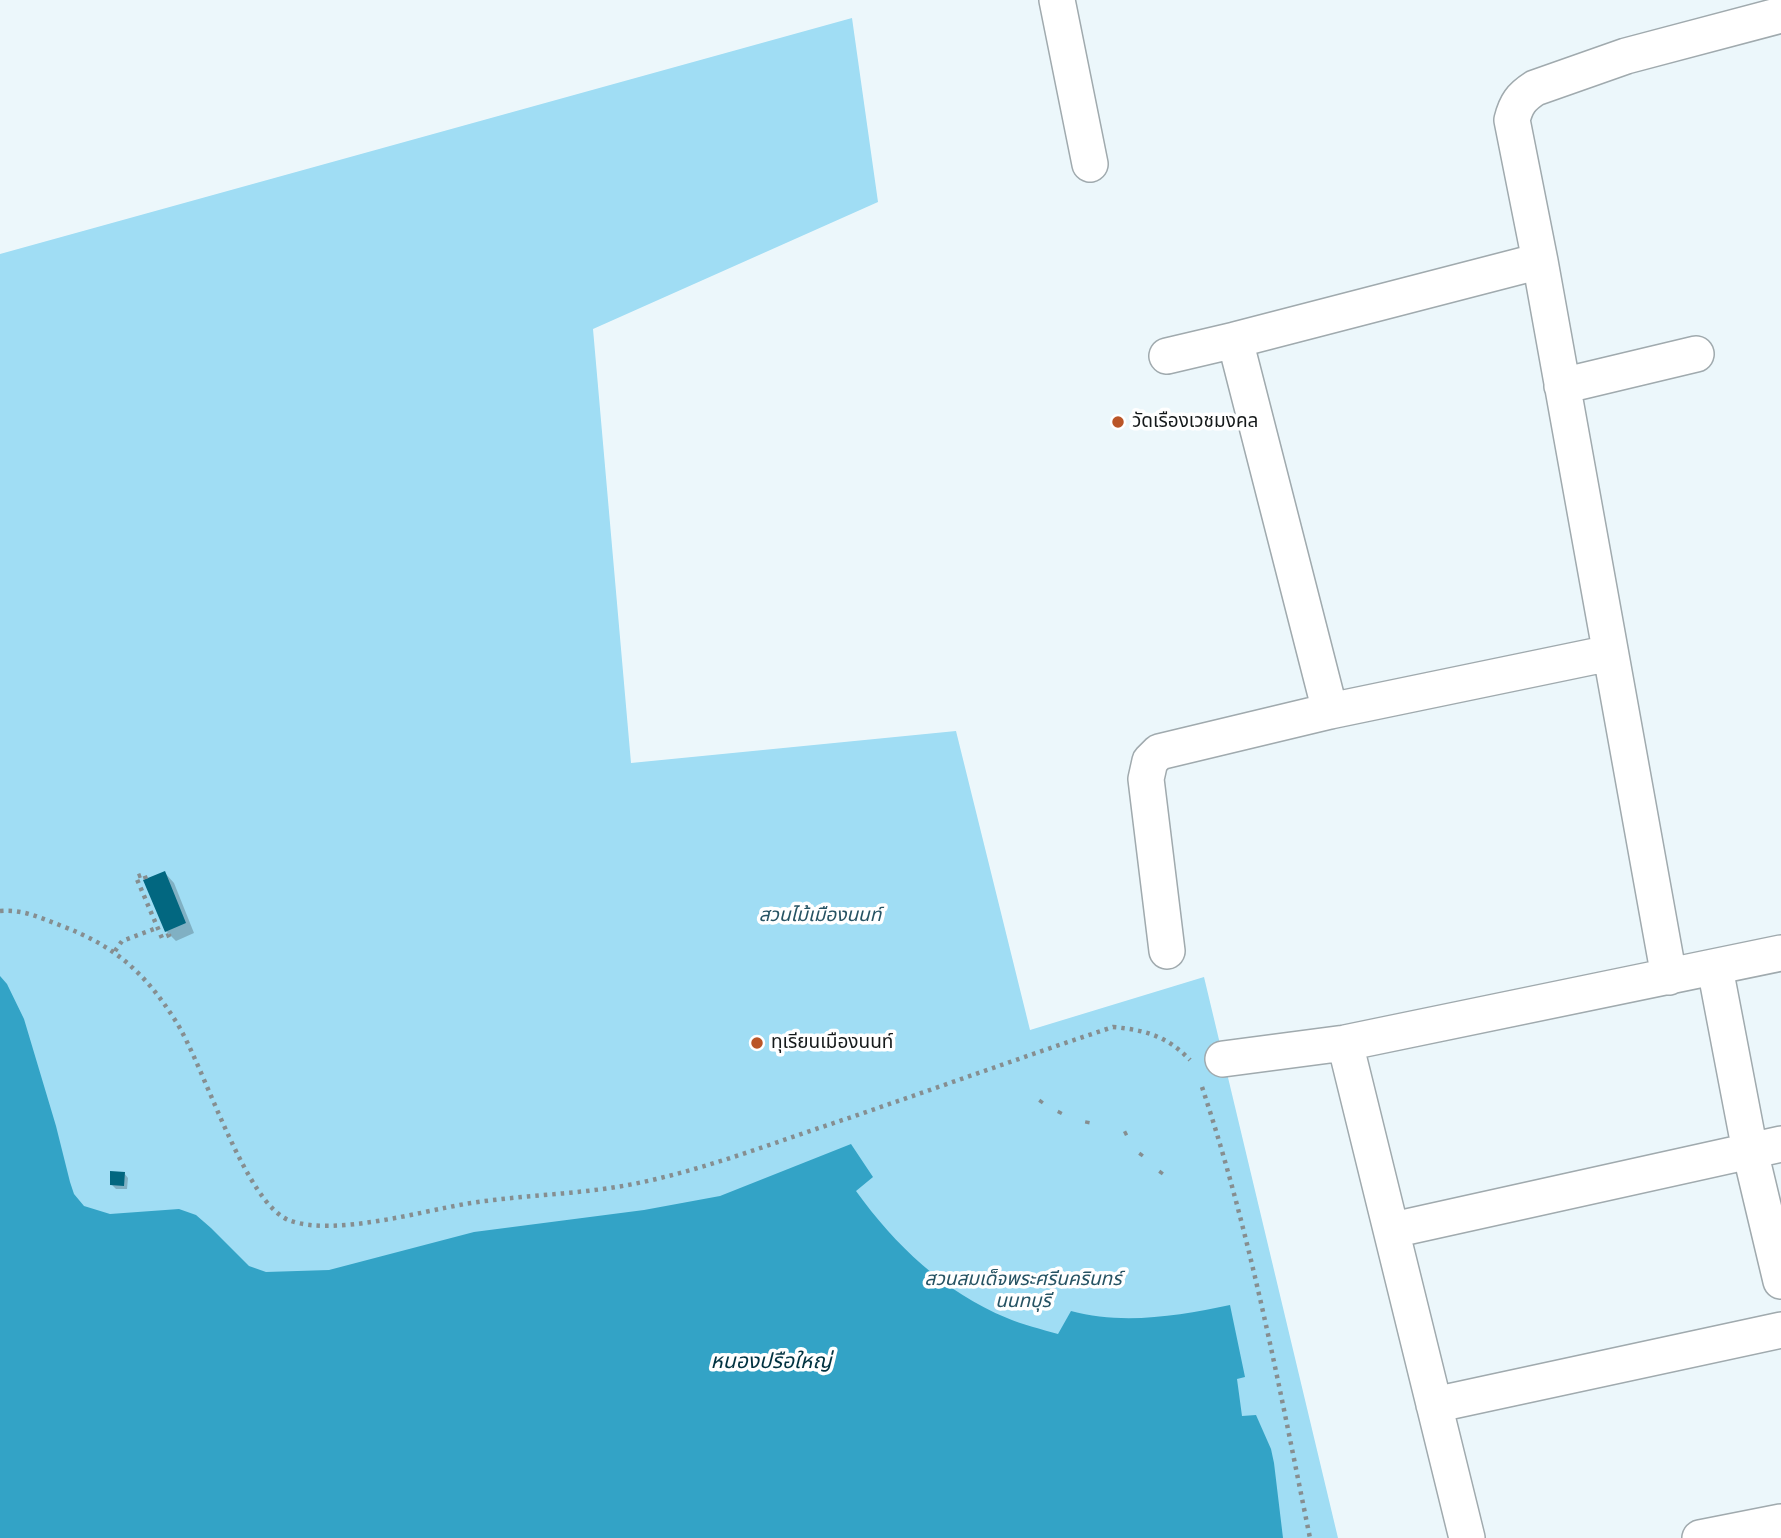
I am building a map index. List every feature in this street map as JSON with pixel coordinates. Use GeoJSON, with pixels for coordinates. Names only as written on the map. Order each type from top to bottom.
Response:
{"type":"FeatureCollection","features":[{"type":"Feature","properties":{"kind":"street"},"geometry":{"type":"LineString","coordinates":[[1057,0],[1090,164]]}},
{"type":"Feature","properties":{"kind":"street"},"geometry":{"type":"LineString","coordinates":[[1669,976],[1540,261],[1512,120],[1515,106],[1522,96],[1535,88],[1626,56],[1781,15]]}},
{"type":"Feature","properties":{"kind":"street"},"geometry":{"type":"LineString","coordinates":[[1167,356],[1540,261]]}},
{"type":"Feature","properties":{"kind":"street"},"geometry":{"type":"LineString","coordinates":[[1234,340],[1330,711]]}},
{"type":"Feature","properties":{"kind":"street"},"geometry":{"type":"LineString","coordinates":[[1562,386],[1696,354]]}},
{"type":"Feature","properties":{"kind":"street"},"geometry":{"type":"LineString","coordinates":[[1167,951],[1146,779],[1150,761],[1159,752],[1330,711],[1610,653]]}},
{"type":"Feature","properties":{"kind":"street"},"geometry":{"type":"LineString","coordinates":[[1209,1061],[1345,1044],[1781,953]]}},
{"type":"Feature","properties":{"kind":"street"},"geometry":{"type":"LineString","coordinates":[[1715,968],[1765,1148],[1781,1281]]}},
{"type":"Feature","properties":{"kind":"street"},"geometry":{"type":"LineString","coordinates":[[1345,1044],[1467,1538]]}},
{"type":"Feature","properties":{"kind":"street"},"geometry":{"type":"LineString","coordinates":[[1393,1230],[1765,1148]]}},
{"type":"Feature","properties":{"kind":"street"},"geometry":{"type":"LineString","coordinates":[[1434,1405],[1781,1330]]}},
{"type":"Feature","properties":{"kind":"street"},"geometry":{"type":"LineString","coordinates":[[1700,1538],[1781,1522]]}},
{"type":"Feature","properties":{"kind":"path"},"geometry":{"type":"LineString","coordinates":[[146,879],[144,874],[136,877],[162,938],[169,935],[167,931]]}},
{"type":"Feature","properties":{"kind":"path"},"geometry":{"type":"LineString","coordinates":[[0,911],[17,909],[81,933],[115,951],[141,976],[176,1021],[197,1059],[252,1182],[275,1213],[290,1221],[308,1224],[353,1224],[496,1199],[627,1185],[727,1159],[1113,1027],[1152,1033],[1209,1061]]}},
{"type":"Feature","properties":{"kind":"path"},"geometry":{"type":"LineString","coordinates":[[115,951],[122,942],[157,928]]}},
{"type":"Feature","properties":{"kind":"path"},"geometry":{"type":"LineString","coordinates":[[1202,1086],[1236,1194],[1253,1262],[1310,1538]]}},
{"type":"Feature","properties":{"kind":"green space"},"geometry":{"type":"Polygon","coordinates":[[[852,18],[878,202],[593,329],[631,763],[956,731],[1030,1030],[1204,977],[1338,1538],[0,1538],[0,254],[852,18]]]}},
{"type":"Feature","properties":{"kind":"water","name":"หนองปรือใหญ่"},"geometry":{"type":"Polygon","coordinates":[[[0,976],[7,984],[24,1019],[70,1182],[74,1194],[84,1206],[110,1214],[179,1209],[196,1215],[249,1266],[266,1272],[329,1270],[474,1232],[644,1210],[720,1196],[851,1144],[873,1177],[856,1191],[887,1230],[942,1281],[962,1295],[1007,1318],[1058,1334],[1071,1311],[1110,1318],[1130,1318],[1191,1313],[1230,1305],[1245,1377],[1237,1379],[1242,1416],[1256,1415],[1271,1449],[1283,1538],[0,1538],[0,976]]]}},
{"type":"Feature","properties":{"kind":"building"},"geometry":{"type":"Polygon","coordinates":[[[165,871],[186,923],[165,932],[143,880],[165,871]]]}},
{"type":"Feature","properties":{"kind":"building"},"geometry":{"type":"Polygon","coordinates":[[[110,1171],[125,1172],[124,1186],[110,1185],[110,1171]]]}},
{"type":"Feature","properties":{"kind":"place","name":"วัดเรืองเวชมงคล"},"geometry":{"type":"Point","coordinates":[1118,422]}},
{"type":"Feature","properties":{"kind":"place","name":"ทุเรียนเมืองนนท์"},"geometry":{"type":"Point","coordinates":[757,1043]}},
{"type":"Feature","properties":{"kind":"park label","name":"สวนไม้เมืองนนท์"},"geometry":{"type":"Point","coordinates":[820,916]}},
{"type":"Feature","properties":{"kind":"park label","name":"สวนสมเด็จพระศรีนครินทร์ นนทบุรี"},"geometry":{"type":"Point","coordinates":[1023,1291]}}]}
